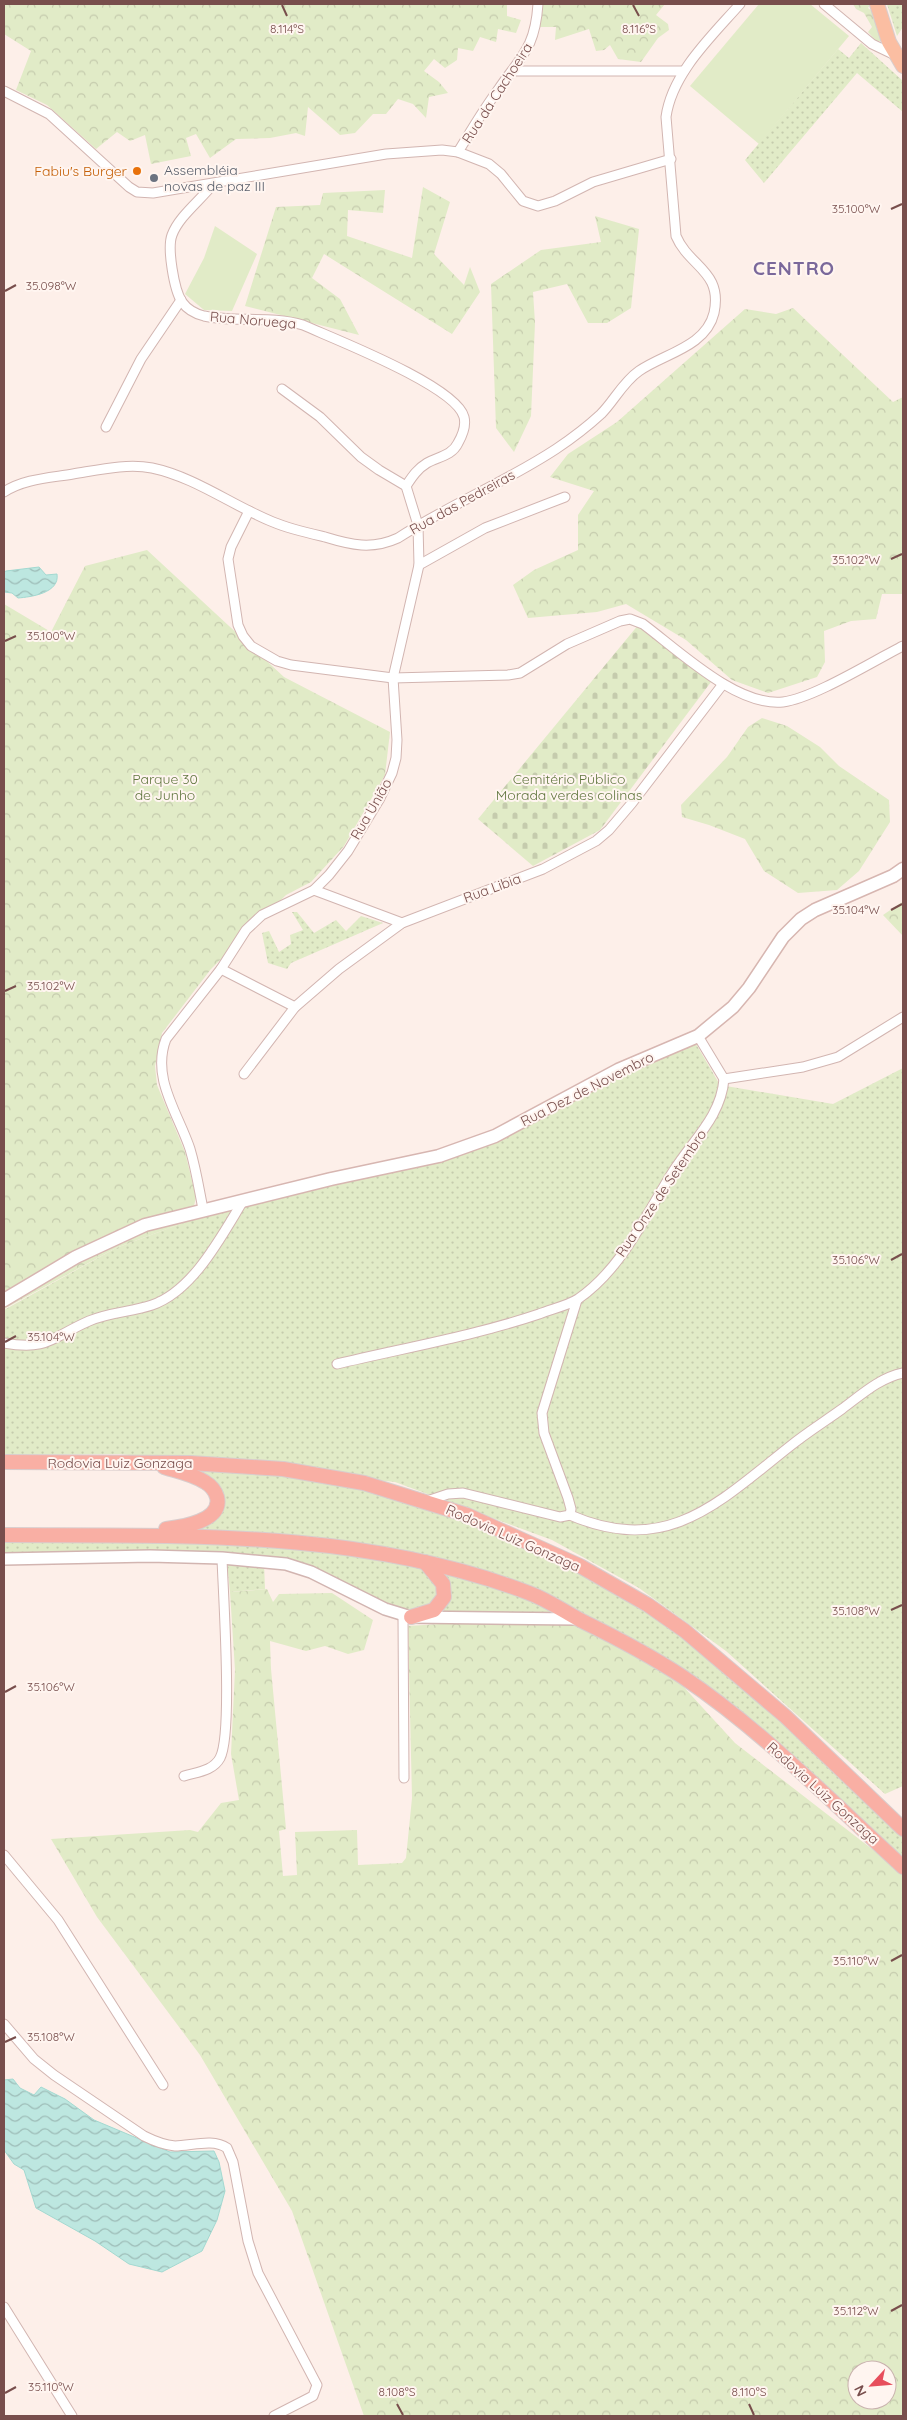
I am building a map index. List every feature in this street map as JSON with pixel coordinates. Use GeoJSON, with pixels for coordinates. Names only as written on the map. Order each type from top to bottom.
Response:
{"type":"FeatureCollection","features":[{"type":"Feature","properties":{"kind":"highway","name":"Rodovia Luiz Gonzaga"},"geometry":{"type":"LineString","coordinates":[[4,1462],[248,1465],[297,1471],[364,1483],[467,1515],[580,1566],[648,1605],[685,1631],[785,1716],[903,1829]]}},
{"type":"Feature","properties":{"kind":"highway"},"geometry":{"type":"LineString","coordinates":[[118,1536],[186,1527],[204,1519],[216,1508],[218,1498],[206,1482],[152,1464]]}},
{"type":"Feature","properties":{"kind":"highway","name":"Rodovia Luiz Gonzaga"},"geometry":{"type":"LineString","coordinates":[[4,1535],[259,1539],[346,1547],[425,1561],[532,1594],[644,1653],[725,1708],[785,1758],[903,1867]]}},
{"type":"Feature","properties":{"kind":"highway"},"geometry":{"type":"LineString","coordinates":[[407,1617],[434,1610],[444,1597],[443,1584],[425,1561]]}},
{"type":"Feature","properties":{"kind":"main road"},"geometry":{"type":"LineString","coordinates":[[877,4],[899,60]]}},
{"type":"Feature","properties":{"kind":"main road","name":"Rua Dez de Novembro"},"geometry":{"type":"LineString","coordinates":[[4,1300],[76,1257],[128,1232],[164,1219],[331,1179],[439,1156],[476,1145],[618,1070],[698,1036],[733,1007],[749,988],[777,945],[801,919],[815,910],[889,879],[903,869]]}},
{"type":"Feature","properties":{"kind":"street","name":"Rua da Cachoeira"},"geometry":{"type":"LineString","coordinates":[[458,152],[498,89],[513,72],[532,39],[538,4]]}},
{"type":"Feature","properties":{"kind":"street","name":"Rua das Pedreiras"},"geometry":{"type":"LineString","coordinates":[[4,492],[22,483],[36,480],[118,467],[141,466],[176,475],[249,511],[292,528],[364,547],[387,543],[558,448],[601,414],[637,373],[690,344],[699,337],[709,325],[714,313],[713,284],[706,272],[682,247],[676,236],[666,128],[667,109],[684,71],[740,4]]}},
{"type":"Feature","properties":{"kind":"street"},"geometry":{"type":"LineString","coordinates":[[824,4],[872,44],[899,60]]}},
{"type":"Feature","properties":{"kind":"street"},"geometry":{"type":"LineString","coordinates":[[513,72],[684,71]]}},
{"type":"Feature","properties":{"kind":"street"},"geometry":{"type":"LineString","coordinates":[[4,91],[49,114],[129,187],[144,193],[212,184],[386,154],[442,150],[458,152],[495,168],[523,202],[538,206],[555,201],[593,182],[670,160]]}},
{"type":"Feature","properties":{"kind":"street"},"geometry":{"type":"LineString","coordinates":[[106,427],[141,359],[181,300],[174,278],[170,251],[172,234],[212,184]]}},
{"type":"Feature","properties":{"kind":"street","name":"Rua Noruega"},"geometry":{"type":"LineString","coordinates":[[181,300],[187,307],[204,316],[280,320],[303,325],[438,389],[454,403],[464,418],[463,431],[456,448],[418,470],[406,486]]}},
{"type":"Feature","properties":{"kind":"street"},"geometry":{"type":"LineString","coordinates":[[282,389],[320,417],[361,457],[406,486]]}},
{"type":"Feature","properties":{"kind":"street","name":"Rua União"},"geometry":{"type":"LineString","coordinates":[[203,1209],[190,1149],[162,1078],[160,1064],[166,1040],[221,969],[238,940],[262,915],[314,890],[329,875],[348,851],[379,800],[392,773],[397,749],[393,678],[419,565],[418,525],[406,486]]}},
{"type":"Feature","properties":{"kind":"street"},"geometry":{"type":"LineString","coordinates":[[419,565],[485,528],[565,497]]}},
{"type":"Feature","properties":{"kind":"street"},"geometry":{"type":"LineString","coordinates":[[249,511],[231,547],[228,559],[238,624],[243,636],[264,655],[291,665],[393,678],[446,678],[520,673],[567,644],[620,621],[630,619],[643,624],[722,684],[766,701],[784,702],[809,694],[903,646]]}},
{"type":"Feature","properties":{"kind":"street","name":"Rua Libia"},"geometry":{"type":"LineString","coordinates":[[244,1074],[295,1008],[340,969],[402,923],[543,869],[596,841],[609,830],[632,803],[722,684]]}},
{"type":"Feature","properties":{"kind":"street"},"geometry":{"type":"LineString","coordinates":[[314,890],[402,923]]}},
{"type":"Feature","properties":{"kind":"street"},"geometry":{"type":"LineString","coordinates":[[221,969],[295,1008]]}},
{"type":"Feature","properties":{"kind":"street"},"geometry":{"type":"LineString","coordinates":[[698,1036],[724,1078],[803,1067],[838,1057],[903,1018]]}},
{"type":"Feature","properties":{"kind":"street","name":"Rua Onze de Setembro"},"geometry":{"type":"LineString","coordinates":[[337,1364],[500,1326],[577,1300],[605,1273],[635,1238],[675,1170],[714,1114],[720,1101],[724,1078]]}},
{"type":"Feature","properties":{"kind":"street"},"geometry":{"type":"LineString","coordinates":[[4,1343],[18,1346],[43,1345],[89,1321],[141,1309],[166,1299],[176,1293],[217,1244],[243,1201]]}},
{"type":"Feature","properties":{"kind":"street"},"geometry":{"type":"LineString","coordinates":[[570,1515],[571,1510],[568,1498],[544,1433],[542,1413],[577,1300]]}},
{"type":"Feature","properties":{"kind":"street"},"geometry":{"type":"LineString","coordinates":[[428,1502],[448,1494],[463,1493],[560,1517],[570,1515],[599,1527],[624,1530],[660,1528],[687,1519],[734,1492],[790,1446],[870,1387],[885,1378],[903,1373]]}},
{"type":"Feature","properties":{"kind":"street"},"geometry":{"type":"LineString","coordinates":[[4,1559],[150,1556],[222,1558],[286,1564],[300,1568],[407,1617],[511,1617],[580,1620]]}},
{"type":"Feature","properties":{"kind":"street"},"geometry":{"type":"LineString","coordinates":[[184,1776],[213,1766],[222,1756],[224,1746],[226,1716],[222,1558]]}},
{"type":"Feature","properties":{"kind":"street"},"geometry":{"type":"LineString","coordinates":[[404,1778],[407,1617]]}},
{"type":"Feature","properties":{"kind":"street"},"geometry":{"type":"LineString","coordinates":[[4,1856],[58,1920],[163,2085]]}},
{"type":"Feature","properties":{"kind":"street"},"geometry":{"type":"LineString","coordinates":[[4,2024],[34,2059],[54,2075],[144,2136],[159,2143],[175,2146],[212,2144],[227,2148],[233,2162],[248,2241],[255,2263],[317,2385],[312,2396],[274,2416]]}},
{"type":"Feature","properties":{"kind":"street"},"geometry":{"type":"LineString","coordinates":[[4,2307],[72,2416]]}},
{"type":"Feature","properties":{"kind":"green space"},"geometry":{"type":"Polygon","coordinates":[[[4,4],[507,4],[507,16],[521,20],[516,33],[498,29],[496,42],[480,37],[473,51],[458,48],[457,60],[445,68],[434,59],[424,71],[439,82],[448,93],[429,97],[426,118],[413,104],[398,99],[386,114],[373,114],[355,133],[340,135],[308,107],[305,136],[296,133],[270,138],[236,139],[210,158],[196,134],[186,138],[191,156],[151,164],[145,135],[130,141],[117,132],[96,149],[47,105],[16,90],[31,51],[4,34],[4,4]]]}},
{"type":"Feature","properties":{"kind":"green space"},"geometry":{"type":"Polygon","coordinates":[[[541,4],[665,4],[656,15],[668,24],[669,30],[658,38],[641,62],[618,59],[610,45],[604,50],[596,51],[589,29],[555,40],[556,27],[539,27],[543,8],[541,4]]]}},
{"type":"Feature","properties":{"kind":"green space"},"geometry":{"type":"Polygon","coordinates":[[[759,4],[810,4],[849,36],[759,144],[690,86],[759,4]]]}},
{"type":"Feature","properties":{"kind":"green space"},"geometry":{"type":"Polygon","coordinates":[[[853,4],[870,5],[868,8],[874,13],[882,38],[881,41],[876,41],[868,32],[872,27],[864,13],[856,9],[853,4]]]}},
{"type":"Feature","properties":{"kind":"green space"},"geometry":{"type":"Polygon","coordinates":[[[887,4],[903,4],[903,27],[897,36],[887,4]]]}},
{"type":"Feature","properties":{"kind":"green space"},"geometry":{"type":"Polygon","coordinates":[[[861,43],[903,81],[903,112],[857,73],[764,183],[745,160],[838,49],[849,58],[861,43]]]}},
{"type":"Feature","properties":{"kind":"green space"},"geometry":{"type":"Polygon","coordinates":[[[423,187],[450,202],[434,254],[464,285],[470,267],[480,292],[452,334],[324,254],[312,278],[340,299],[359,335],[245,306],[276,207],[320,205],[323,193],[385,190],[383,213],[348,210],[347,236],[412,258],[423,187]]]}},
{"type":"Feature","properties":{"kind":"green space"},"geometry":{"type":"Polygon","coordinates":[[[595,216],[639,229],[631,308],[607,323],[588,323],[567,284],[533,292],[535,323],[531,416],[514,452],[496,428],[491,284],[541,250],[601,242],[595,216]]]}},
{"type":"Feature","properties":{"kind":"green space"},"geometry":{"type":"Polygon","coordinates":[[[215,226],[257,254],[232,311],[204,310],[185,294],[204,258],[215,226]]]}},
{"type":"Feature","properties":{"kind":"green space"},"geometry":{"type":"Polygon","coordinates":[[[793,308],[893,402],[903,397],[903,594],[882,594],[876,619],[851,621],[824,631],[825,662],[817,677],[768,693],[732,680],[686,640],[626,604],[597,612],[528,618],[513,585],[534,570],[578,550],[578,515],[594,491],[550,477],[568,454],[617,422],[745,309],[776,314],[793,308]]]}},
{"type":"Feature","properties":{"kind":"green space","name":"Parque 30 de Junho"},"geometry":{"type":"Polygon","coordinates":[[[147,550],[284,677],[390,732],[385,775],[344,846],[311,882],[286,895],[211,969],[162,1033],[155,1066],[157,1085],[185,1152],[196,1197],[191,1220],[116,1248],[4,1309],[4,604],[51,632],[85,566],[147,550]]]}},
{"type":"Feature","properties":{"kind":"green space","name":"Cemitério Público Morada verdes colinas"},"geometry":{"type":"Polygon","coordinates":[[[639,624],[711,682],[600,830],[533,866],[478,819],[639,624]]]}},
{"type":"Feature","properties":{"kind":"green space"},"geometry":{"type":"Polygon","coordinates":[[[762,718],[787,726],[820,747],[839,766],[889,800],[890,822],[859,871],[837,890],[798,893],[764,871],[745,839],[682,817],[681,805],[727,757],[748,727],[762,718]]]}},
{"type":"Feature","properties":{"kind":"green space"},"geometry":{"type":"Polygon","coordinates":[[[903,903],[903,936],[883,915],[903,903]]]}},
{"type":"Feature","properties":{"kind":"green space"},"geometry":{"type":"Polygon","coordinates":[[[292,912],[297,912],[314,933],[336,920],[346,931],[361,916],[383,923],[291,963],[287,969],[268,963],[262,933],[269,931],[279,952],[291,944],[290,935],[303,930],[292,912]]]}},
{"type":"Feature","properties":{"kind":"green space"},"geometry":{"type":"Polygon","coordinates":[[[696,1044],[720,1085],[833,1104],[903,1068],[903,1786],[885,1794],[726,1651],[639,1588],[552,1540],[395,1482],[120,1454],[4,1455],[4,1310],[116,1248],[191,1220],[403,1169],[495,1143],[602,1083],[696,1044]]]}},
{"type":"Feature","properties":{"kind":"green space"},"geometry":{"type":"Polygon","coordinates":[[[181,1466],[315,1475],[438,1500],[543,1550],[680,1632],[903,1829],[903,1864],[761,1735],[682,1681],[537,1593],[424,1559],[166,1532],[189,1529],[221,1498],[181,1466]]]}},
{"type":"Feature","properties":{"kind":"green space"},"geometry":{"type":"Polygon","coordinates":[[[234,1537],[423,1565],[437,1577],[437,1605],[401,1612],[305,1564],[4,1555],[4,1540],[234,1537]]]}},
{"type":"Feature","properties":{"kind":"green space"},"geometry":{"type":"Polygon","coordinates":[[[227,1563],[264,1563],[265,1589],[230,1592],[227,1563]]]}},
{"type":"Feature","properties":{"kind":"green space"},"geometry":{"type":"Polygon","coordinates":[[[430,1564],[534,1597],[570,1618],[432,1613],[448,1600],[430,1564]]]}},
{"type":"Feature","properties":{"kind":"green space"},"geometry":{"type":"Polygon","coordinates":[[[267,1589],[273,1602],[279,1594],[332,1593],[373,1620],[364,1650],[348,1654],[325,1646],[306,1651],[270,1641],[286,1829],[279,1831],[283,1876],[297,1875],[295,1832],[357,1830],[358,1865],[402,1863],[406,1858],[412,1798],[408,1626],[504,1620],[580,1621],[681,1684],[735,1743],[903,1873],[903,2416],[364,2416],[292,2211],[200,2055],[97,1917],[51,1839],[190,1830],[198,1832],[221,1803],[239,1800],[231,1754],[235,1670],[230,1592],[267,1589]]]}},
{"type":"Feature","properties":{"kind":"water"},"geometry":{"type":"Polygon","coordinates":[[[39,567],[46,575],[57,574],[54,586],[49,590],[37,595],[18,598],[12,593],[4,592],[4,572],[39,567]]]}},
{"type":"Feature","properties":{"kind":"water"},"geometry":{"type":"Polygon","coordinates":[[[13,2079],[20,2088],[34,2095],[41,2087],[65,2099],[94,2120],[170,2152],[214,2151],[219,2162],[225,2191],[217,2220],[202,2251],[162,2272],[129,2264],[95,2241],[36,2208],[24,2170],[14,2164],[4,2150],[4,2080],[13,2079]]]}},
{"type":"Feature","properties":{"kind":"place","name":"Fabiu's Burger"},"geometry":{"type":"Point","coordinates":[137,171]}},
{"type":"Feature","properties":{"kind":"place","name":"Assembléia novas de paz III"},"geometry":{"type":"Point","coordinates":[154,178]}},
{"type":"Feature","properties":{"kind":"district","name":"CENTRO"},"geometry":{"type":"Point","coordinates":[794,268]}}]}
